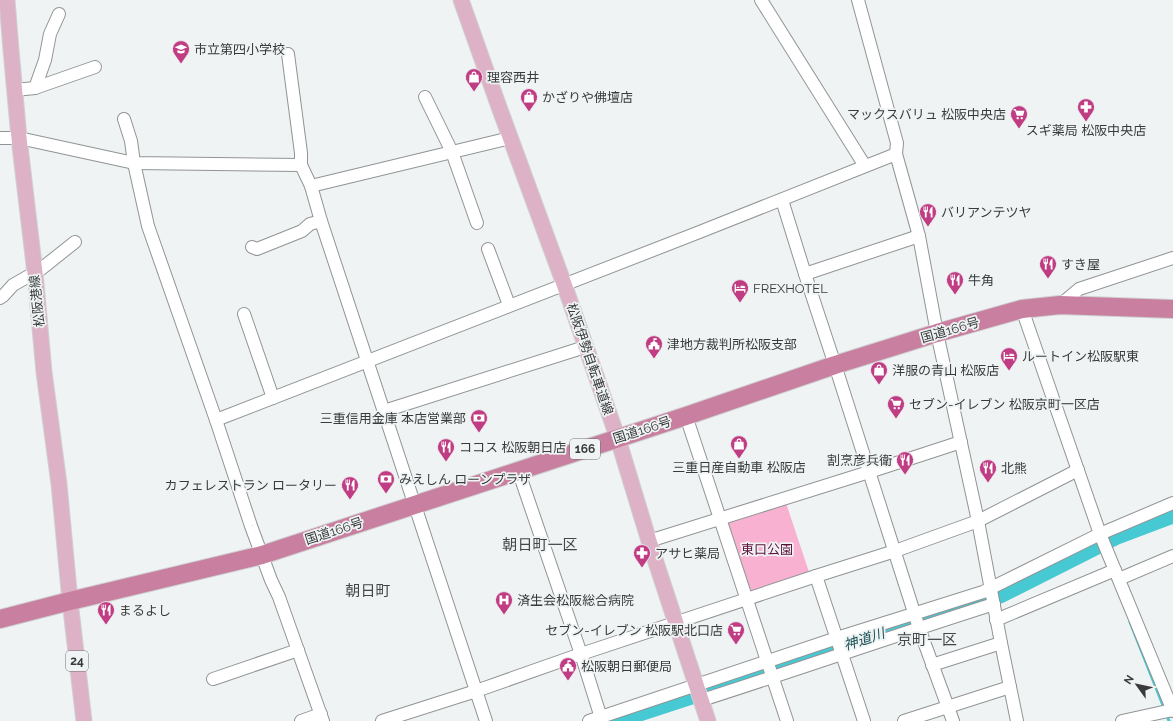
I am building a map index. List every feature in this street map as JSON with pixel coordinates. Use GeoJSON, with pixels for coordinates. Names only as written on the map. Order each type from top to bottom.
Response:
{"type":"FeatureCollection","features":[{"type":"Feature","properties":{"kind":"highway","name":"国道166号"},"geometry":{"type":"LineString","coordinates":[[0,619],[262,555],[518,470],[618,439],[835,365],[937,333],[1022,309],[1060,305],[1173,309]]}},
{"type":"Feature","properties":{"kind":"main road","name":"松阪港線"},"geometry":{"type":"LineString","coordinates":[[7,0],[19,138],[35,273],[44,372],[60,484],[70,601]]}},
{"type":"Feature","properties":{"kind":"main road","name":"松阪伊勢自転車道線"},"geometry":{"type":"LineString","coordinates":[[462,0],[618,439],[649,541],[708,721]]}},
{"type":"Feature","properties":{"kind":"main road","name":"24"},"geometry":{"type":"LineString","coordinates":[[70,601],[84,721]]}},
{"type":"Feature","properties":{"kind":"street"},"geometry":{"type":"LineString","coordinates":[[761,0],[865,166]]}},
{"type":"Feature","properties":{"kind":"street"},"geometry":{"type":"LineString","coordinates":[[858,0],[897,143],[896,154],[919,236],[937,333],[978,520],[996,620],[1017,721]]}},
{"type":"Feature","properties":{"kind":"street"},"geometry":{"type":"LineString","coordinates":[[34,88],[45,60],[50,34],[59,14]]}},
{"type":"Feature","properties":{"kind":"street"},"geometry":{"type":"LineString","coordinates":[[288,54],[301,153],[300,165],[311,186],[321,221],[486,721]]}},
{"type":"Feature","properties":{"kind":"street"},"geometry":{"type":"LineString","coordinates":[[15,90],[34,88],[95,67]]}},
{"type":"Feature","properties":{"kind":"street"},"geometry":{"type":"LineString","coordinates":[[426,97],[452,152],[477,222]]}},
{"type":"Feature","properties":{"kind":"street"},"geometry":{"type":"LineString","coordinates":[[124,119],[131,141],[148,226],[216,420],[251,526],[271,580],[279,597],[322,717],[301,721]]}},
{"type":"Feature","properties":{"kind":"street"},"geometry":{"type":"LineString","coordinates":[[0,138],[19,138],[134,162],[300,165]]}},
{"type":"Feature","properties":{"kind":"street"},"geometry":{"type":"LineString","coordinates":[[311,186],[510,138]]}},
{"type":"Feature","properties":{"kind":"street"},"geometry":{"type":"LineString","coordinates":[[216,420],[782,200],[896,154]]}},
{"type":"Feature","properties":{"kind":"street"},"geometry":{"type":"LineString","coordinates":[[782,200],[919,628],[953,721]]}},
{"type":"Feature","properties":{"kind":"street"},"geometry":{"type":"LineString","coordinates":[[252,247],[257,249],[302,231],[310,224],[321,221]]}},
{"type":"Feature","properties":{"kind":"street"},"geometry":{"type":"LineString","coordinates":[[805,274],[919,236]]}},
{"type":"Feature","properties":{"kind":"street"},"geometry":{"type":"LineString","coordinates":[[0,298],[13,285],[35,273],[75,242]]}},
{"type":"Feature","properties":{"kind":"street"},"geometry":{"type":"LineString","coordinates":[[488,249],[509,305]]}},
{"type":"Feature","properties":{"kind":"street"},"geometry":{"type":"LineString","coordinates":[[1060,305],[1079,289],[1173,258]]}},
{"type":"Feature","properties":{"kind":"street"},"geometry":{"type":"LineString","coordinates":[[1022,309],[1106,548],[1113,573],[1169,711],[1122,721]]}},
{"type":"Feature","properties":{"kind":"street"},"geometry":{"type":"LineString","coordinates":[[244,314],[273,398]]}},
{"type":"Feature","properties":{"kind":"street"},"geometry":{"type":"LineString","coordinates":[[384,411],[585,346]]}},
{"type":"Feature","properties":{"kind":"street"},"geometry":{"type":"LineString","coordinates":[[686,416],[787,721]]}},
{"type":"Feature","properties":{"kind":"street"},"geometry":{"type":"LineString","coordinates":[[649,541],[961,442]]}},
{"type":"Feature","properties":{"kind":"street"},"geometry":{"type":"LineString","coordinates":[[518,470],[581,654],[601,719]]}},
{"type":"Feature","properties":{"kind":"street"},"geometry":{"type":"LineString","coordinates":[[382,721],[476,691],[746,599],[895,551],[978,520],[1078,470]]}},
{"type":"Feature","properties":{"kind":"street"},"geometry":{"type":"LineString","coordinates":[[589,721],[601,719],[837,638],[991,589],[1100,534],[1173,503]]}},
{"type":"Feature","properties":{"kind":"street"},"geometry":{"type":"LineString","coordinates":[[996,620],[1113,573],[1173,556]]}},
{"type":"Feature","properties":{"kind":"street"},"geometry":{"type":"LineString","coordinates":[[816,576],[864,721]]}},
{"type":"Feature","properties":{"kind":"street"},"geometry":{"type":"LineString","coordinates":[[702,700],[994,604]]}},
{"type":"Feature","properties":{"kind":"street"},"geometry":{"type":"LineString","coordinates":[[932,665],[1001,643]]}},
{"type":"Feature","properties":{"kind":"street"},"geometry":{"type":"LineString","coordinates":[[213,679],[298,650]]}},
{"type":"Feature","properties":{"kind":"street"},"geometry":{"type":"LineString","coordinates":[[904,721],[1010,687]]}},
{"type":"Feature","properties":{"kind":"green space","name":"東口公園"},"geometry":{"type":"Polygon","coordinates":[[[786,503],[809,572],[751,592],[746,589],[725,526],[729,520],[786,503]]]}},
{"type":"Feature","properties":{"kind":"waterway","name":"神道川"},"geometry":{"type":"LineString","coordinates":[[615,721],[1000,595],[1117,536],[1173,515]]}},
{"type":"Feature","properties":{"kind":"waterway"},"geometry":{"type":"LineString","coordinates":[[1130,622],[1164,708]]}},
{"type":"Feature","properties":{"kind":"waterway"},"geometry":{"type":"LineString","coordinates":[[1166,713],[1169,721]]}},
{"type":"Feature","properties":{"kind":"place","name":"市立第四小学校"},"geometry":{"type":"Point","coordinates":[181,64]}},
{"type":"Feature","properties":{"kind":"place","name":"理容西井"},"geometry":{"type":"Point","coordinates":[474,92]}},
{"type":"Feature","properties":{"kind":"place","name":"かざりや佛壇店"},"geometry":{"type":"Point","coordinates":[529,112]}},
{"type":"Feature","properties":{"kind":"place","name":"スギ薬局 松阪中央店"},"geometry":{"type":"Point","coordinates":[1086,122]}},
{"type":"Feature","properties":{"kind":"place","name":"マックスバリュ 松阪中央店"},"geometry":{"type":"Point","coordinates":[1019,129]}},
{"type":"Feature","properties":{"kind":"place","name":"バリアンテツヤ"},"geometry":{"type":"Point","coordinates":[928,227]}},
{"type":"Feature","properties":{"kind":"place","name":"すき屋"},"geometry":{"type":"Point","coordinates":[1048,279]}},
{"type":"Feature","properties":{"kind":"place","name":"牛角"},"geometry":{"type":"Point","coordinates":[955,295]}},
{"type":"Feature","properties":{"kind":"place","name":"FREXHOTEL"},"geometry":{"type":"Point","coordinates":[740,303]}},
{"type":"Feature","properties":{"kind":"place","name":"津地方裁判所松阪支部"},"geometry":{"type":"Point","coordinates":[654,359]}},
{"type":"Feature","properties":{"kind":"place","name":"ルートイン松阪駅東"},"geometry":{"type":"Point","coordinates":[1009,371]}},
{"type":"Feature","properties":{"kind":"place","name":"洋服の青山 松阪店"},"geometry":{"type":"Point","coordinates":[879,385]}},
{"type":"Feature","properties":{"kind":"place","name":"セブン-イレブン 松阪京町一区店"},"geometry":{"type":"Point","coordinates":[896,419]}},
{"type":"Feature","properties":{"kind":"place","name":"三重信用金庫 本店営業部"},"geometry":{"type":"Point","coordinates":[479,433]}},
{"type":"Feature","properties":{"kind":"place","name":"三重日産自動車 松阪店"},"geometry":{"type":"Point","coordinates":[739,459]}},
{"type":"Feature","properties":{"kind":"place","name":"ココス 松阪朝日店"},"geometry":{"type":"Point","coordinates":[446,462]}},
{"type":"Feature","properties":{"kind":"place","name":"割烹彦兵衛"},"geometry":{"type":"Point","coordinates":[905,475]}},
{"type":"Feature","properties":{"kind":"place","name":"北熊"},"geometry":{"type":"Point","coordinates":[988,483]}},
{"type":"Feature","properties":{"kind":"place","name":"みえしん ローンプラザ"},"geometry":{"type":"Point","coordinates":[386,494]}},
{"type":"Feature","properties":{"kind":"place","name":"カフェレストラン ロータリー"},"geometry":{"type":"Point","coordinates":[350,500]}},
{"type":"Feature","properties":{"kind":"place","name":"アサヒ薬局"},"geometry":{"type":"Point","coordinates":[642,568]}},
{"type":"Feature","properties":{"kind":"place","name":"済生会松阪総合病院"},"geometry":{"type":"Point","coordinates":[504,615]}},
{"type":"Feature","properties":{"kind":"place","name":"まるよし"},"geometry":{"type":"Point","coordinates":[106,625]}},
{"type":"Feature","properties":{"kind":"place","name":"セブン-イレブン 松阪駅北口店"},"geometry":{"type":"Point","coordinates":[736,645]}},
{"type":"Feature","properties":{"kind":"place","name":"松阪朝日郵便局"},"geometry":{"type":"Point","coordinates":[568,681]}},
{"type":"Feature","properties":{"kind":"district","name":"朝日町一区"},"geometry":{"type":"Point","coordinates":[540,545]}},
{"type":"Feature","properties":{"kind":"district","name":"朝日町"},"geometry":{"type":"Point","coordinates":[368,591]}},
{"type":"Feature","properties":{"kind":"district","name":"京町一区"},"geometry":{"type":"Point","coordinates":[927,640]}}]}
